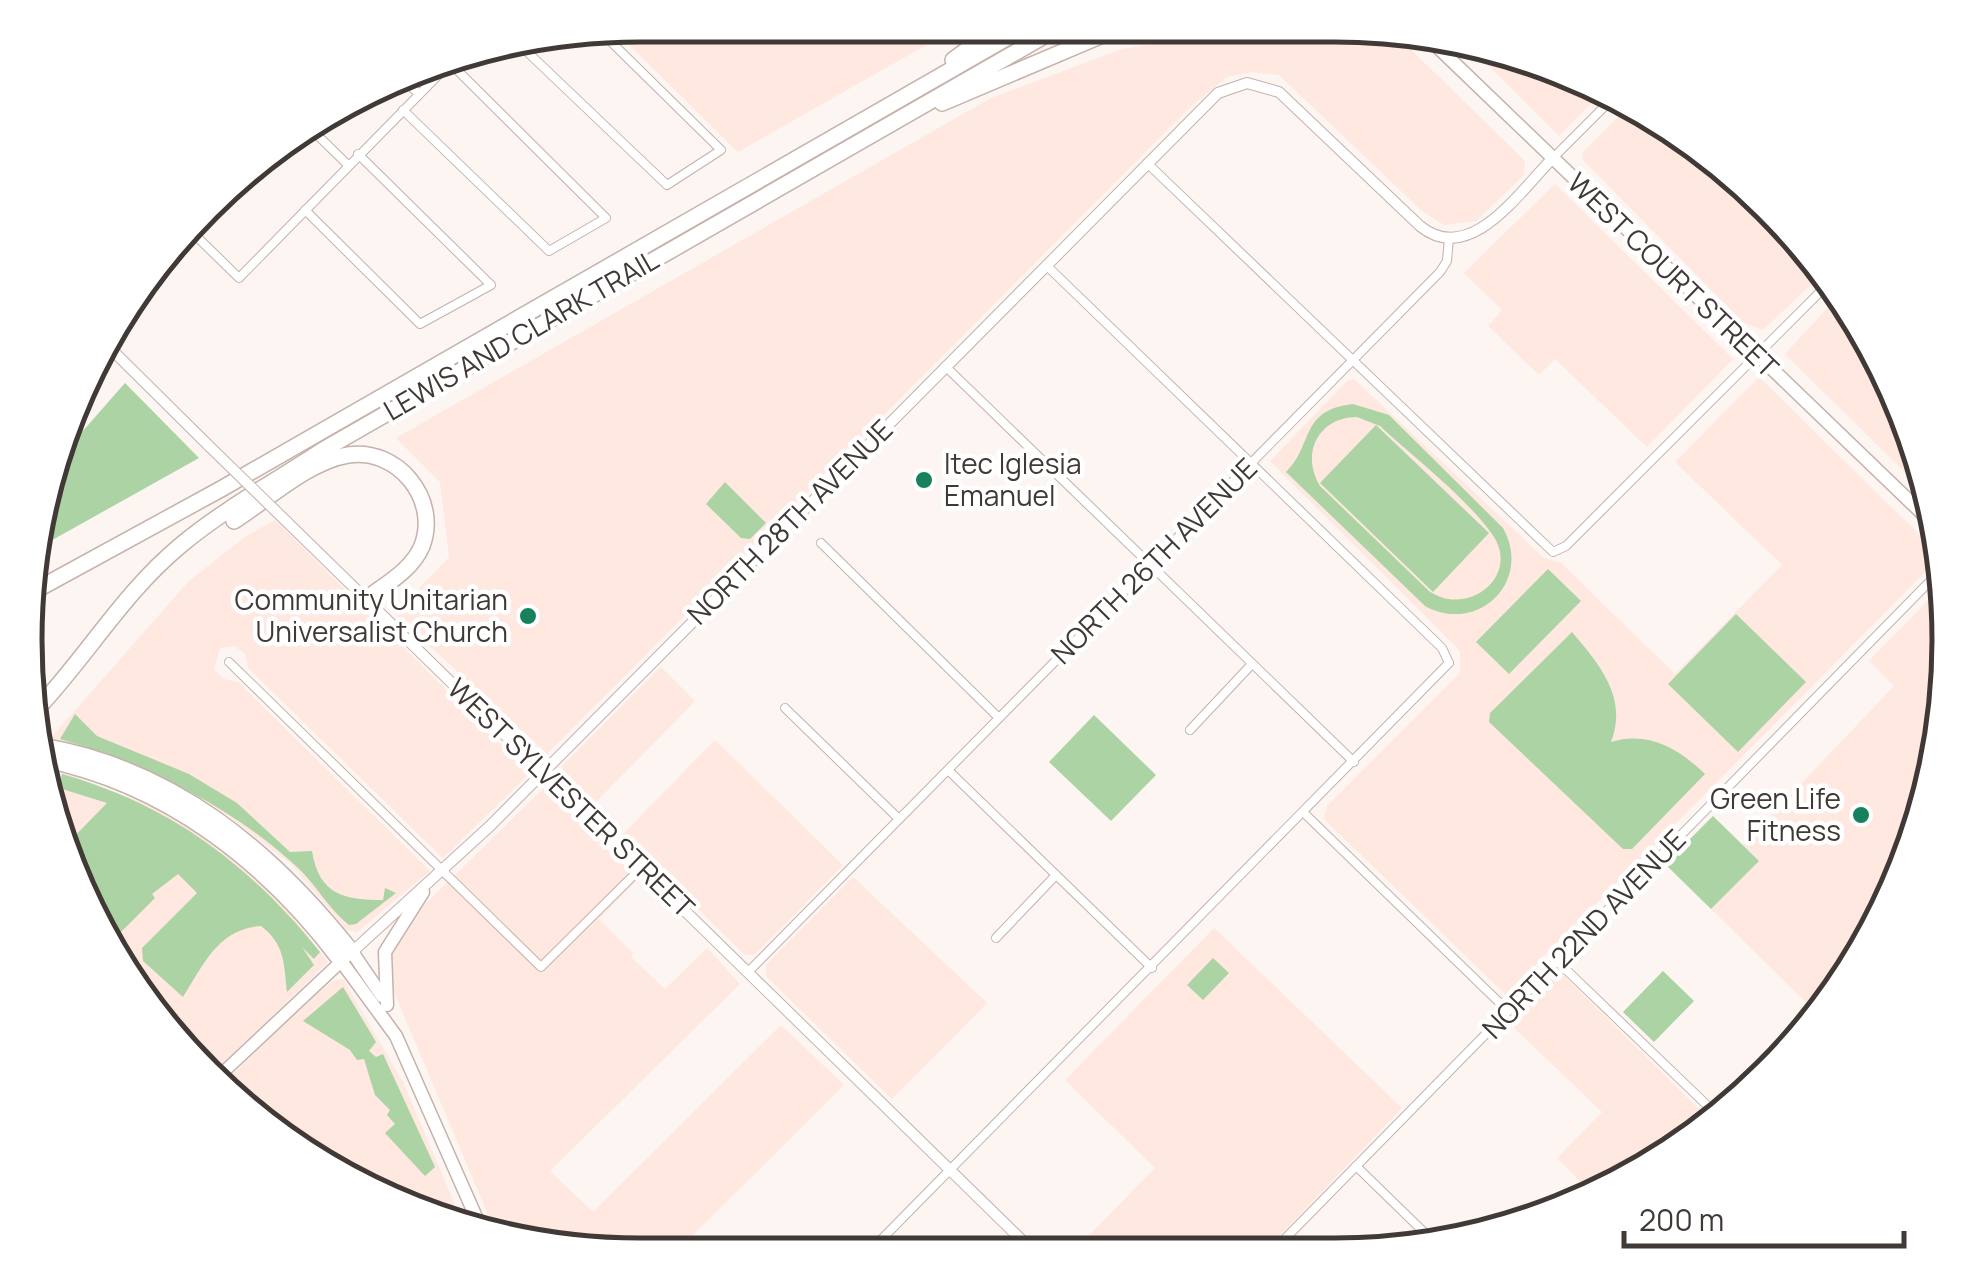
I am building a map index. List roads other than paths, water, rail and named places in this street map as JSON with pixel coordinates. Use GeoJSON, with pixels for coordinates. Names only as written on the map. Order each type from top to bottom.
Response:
{"type":"FeatureCollection","features":[{"type":"Feature","properties":{"kind":"highway"},"geometry":{"type":"LineString","coordinates":[[940,74],[975,42]]}},
{"type":"Feature","properties":{"kind":"highway","name":"LEWIS AND CLARK TRAIL"},"geometry":{"type":"LineString","coordinates":[[46,585],[221,490],[998,42]]}},
{"type":"Feature","properties":{"kind":"highway","name":"LEWIS AND CLARK TRAIL"},"geometry":{"type":"LineString","coordinates":[[46,698],[181,544],[323,450],[1033,42]]}},
{"type":"Feature","properties":{"kind":"highway"},"geometry":{"type":"LineString","coordinates":[[918,106],[942,103],[1078,42]]}},
{"type":"Feature","properties":{"kind":"highway"},"geometry":{"type":"LineString","coordinates":[[151,574],[314,469],[344,455],[360,453],[385,459],[407,476],[420,495],[426,519],[415,558],[366,599]]}},
{"type":"Feature","properties":{"kind":"highway"},"geometry":{"type":"LineString","coordinates":[[53,749],[106,762],[196,804],[267,856],[346,956]]}},
{"type":"Feature","properties":{"kind":"highway"},"geometry":{"type":"LineString","coordinates":[[56,763],[150,794],[189,815],[270,881],[346,956]]}},
{"type":"Feature","properties":{"kind":"main road","name":"WEST COURT STREET"},"geometry":{"type":"LineString","coordinates":[[1443,53],[1916,507]]}},
{"type":"Feature","properties":{"kind":"main road"},"geometry":{"type":"LineString","coordinates":[[423,892],[385,952],[387,1004],[396,1036],[475,1215]]}},
{"type":"Feature","properties":{"kind":"main road"},"geometry":{"type":"LineString","coordinates":[[346,956],[387,1004]]}},
{"type":"Feature","properties":{"kind":"main road"},"geometry":{"type":"LineString","coordinates":[[346,956],[396,1036]]}},
{"type":"Feature","properties":{"kind":"main road"},"geometry":{"type":"LineString","coordinates":[[225,1070],[346,956]]}},
{"type":"Feature","properties":{"kind":"street"},"geometry":{"type":"LineString","coordinates":[[529,53],[667,185],[721,150],[613,43]]}},
{"type":"Feature","properties":{"kind":"street"},"geometry":{"type":"LineString","coordinates":[[403,110],[549,251],[606,218],[458,71]]}},
{"type":"Feature","properties":{"kind":"street"},"geometry":{"type":"LineString","coordinates":[[198,238],[239,278],[433,80]]}},
{"type":"Feature","properties":{"kind":"street","name":"NORTH 28TH AVENUE"},"geometry":{"type":"LineString","coordinates":[[346,956],[444,872],[1213,96],[1240,84],[1263,85],[1288,98],[1420,226],[1449,238]]}},
{"type":"Feature","properties":{"kind":"street"},"geometry":{"type":"LineString","coordinates":[[412,88],[419,94]]}},
{"type":"Feature","properties":{"kind":"street"},"geometry":{"type":"LineString","coordinates":[[1449,238],[1482,229],[1604,107]]}},
{"type":"Feature","properties":{"kind":"street"},"geometry":{"type":"LineString","coordinates":[[319,137],[348,166]]}},
{"type":"Feature","properties":{"kind":"street"},"geometry":{"type":"LineString","coordinates":[[305,210],[420,324],[491,285],[358,154]]}},
{"type":"Feature","properties":{"kind":"street"},"geometry":{"type":"LineString","coordinates":[[1147,162],[1553,552],[1566,546],[1820,292]]}},
{"type":"Feature","properties":{"kind":"street","name":"NORTH 26TH AVENUE"},"geometry":{"type":"LineString","coordinates":[[749,971],[1443,268],[1449,238]]}},
{"type":"Feature","properties":{"kind":"street"},"geometry":{"type":"LineString","coordinates":[[884,1238],[1442,672],[1449,658],[1046,264]]}},
{"type":"Feature","properties":{"kind":"street","name":"WEST SYLVESTER STREET"},"geometry":{"type":"LineString","coordinates":[[116,354],[1020,1238]]}},
{"type":"Feature","properties":{"kind":"street"},"geometry":{"type":"LineString","coordinates":[[945,366],[1354,762]]}},
{"type":"Feature","properties":{"kind":"street"},"geometry":{"type":"LineString","coordinates":[[820,543],[999,718]]}},
{"type":"Feature","properties":{"kind":"street","name":"NORTH 22ND AVENUE"},"geometry":{"type":"LineString","coordinates":[[1286,1238],[1928,583]]}},
{"type":"Feature","properties":{"kind":"street"},"geometry":{"type":"LineString","coordinates":[[229,662],[541,967],[642,867]]}},
{"type":"Feature","properties":{"kind":"street"},"geometry":{"type":"LineString","coordinates":[[1190,730],[1252,664]]}},
{"type":"Feature","properties":{"kind":"street"},"geometry":{"type":"LineString","coordinates":[[785,708],[899,819]]}},
{"type":"Feature","properties":{"kind":"street"},"geometry":{"type":"LineString","coordinates":[[948,770],[1152,968]]}},
{"type":"Feature","properties":{"kind":"street"},"geometry":{"type":"LineString","coordinates":[[1304,813],[1508,1012]]}},
{"type":"Feature","properties":{"kind":"street"},"geometry":{"type":"LineString","coordinates":[[996,938],[1056,875]]}},
{"type":"Feature","properties":{"kind":"street"},"geometry":{"type":"LineString","coordinates":[[1557,961],[1708,1106]]}},
{"type":"Feature","properties":{"kind":"street"},"geometry":{"type":"LineString","coordinates":[[1356,1166],[1424,1231]]}},
{"type":"Feature","properties":{"kind":"place","name":"Itec Iglesia Emanuel"},"geometry":{"type":"Point","coordinates":[924,480]}},
{"type":"Feature","properties":{"kind":"place","name":"Community Unitarian Universalist Church"},"geometry":{"type":"Point","coordinates":[528,616]}},
{"type":"Feature","properties":{"kind":"place","name":"Green Life Fitness"},"geometry":{"type":"Point","coordinates":[1861,815]}}]}
